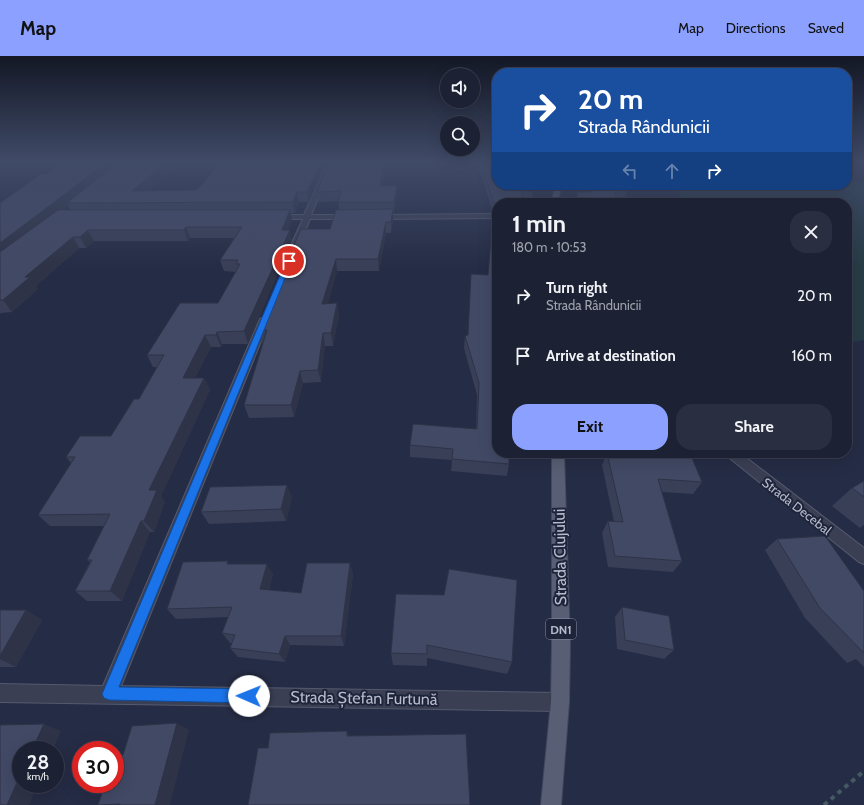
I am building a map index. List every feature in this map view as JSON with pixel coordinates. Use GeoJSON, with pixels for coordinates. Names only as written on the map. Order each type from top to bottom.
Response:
{"type":"FeatureCollection","features":[{"type":"Feature","properties":{"kind":"main road","name":"Strada Clujului"},"geometry":{"type":"LineString","coordinates":[[551,805],[560,702],[562,645],[558,458]]}},
{"type":"Feature","properties":{"kind":"street"},"geometry":{"type":"LineString","coordinates":[[292,254],[315,198]]}},
{"type":"Feature","properties":{"kind":"street"},"geometry":{"type":"LineString","coordinates":[[369,217],[492,216]]}},
{"type":"Feature","properties":{"kind":"street"},"geometry":{"type":"LineString","coordinates":[[267,218],[361,217]]}},
{"type":"Feature","properties":{"kind":"street"},"geometry":{"type":"LineString","coordinates":[[109,694],[270,305]]}},
{"type":"Feature","properties":{"kind":"street","name":"Strada Decebal"},"geometry":{"type":"LineString","coordinates":[[737,458],[864,557]]}},
{"type":"Feature","properties":{"kind":"street","name":"Strada Ștefan Furtună"},"geometry":{"type":"LineString","coordinates":[[0,693],[560,702]]}},
{"type":"Feature","properties":{"kind":"path"},"geometry":{"type":"LineString","coordinates":[[824,805],[864,771]]}},
{"type":"Feature","properties":{"kind":"shaded area"},"geometry":{"type":"Polygon","coordinates":[[[682,198],[864,198],[864,340],[852,342],[852,198],[682,198]]]}},
{"type":"Feature","properties":{"kind":"building"},"geometry":{"type":"Polygon","coordinates":[[[7,198],[60,198],[0,243],[0,203],[7,198]]]}},
{"type":"Feature","properties":{"kind":"building"},"geometry":{"type":"Polygon","coordinates":[[[73,198],[295,198],[293,202],[67,203],[73,198]]]}},
{"type":"Feature","properties":{"kind":"building"},"geometry":{"type":"Polygon","coordinates":[[[339,198],[395,198],[394,202],[338,202],[339,198]]]}},
{"type":"Feature","properties":{"kind":"building"},"geometry":{"type":"Polygon","coordinates":[[[393,209],[391,222],[386,222],[378,259],[336,259],[322,304],[337,303],[331,333],[323,333],[318,370],[300,371],[291,405],[244,405],[267,330],[257,331],[301,229],[330,229],[336,210],[393,209]]]}},
{"type":"Feature","properties":{"kind":"building"},"geometry":{"type":"Polygon","coordinates":[[[58,210],[290,210],[282,230],[290,230],[244,331],[217,332],[216,335],[205,335],[183,378],[204,378],[149,490],[157,490],[144,521],[141,521],[110,591],[75,591],[92,560],[87,560],[110,514],[38,515],[75,457],[66,457],[80,436],[111,436],[134,399],[139,399],[164,355],[147,355],[180,303],[218,303],[240,264],[236,264],[238,260],[220,260],[242,227],[186,227],[184,230],[88,230],[80,237],[73,237],[25,277],[30,277],[3,300],[0,300],[0,252],[58,210]]]}},
{"type":"Feature","properties":{"kind":"building"},"geometry":{"type":"Polygon","coordinates":[[[492,226],[492,458],[509,458],[509,464],[452,459],[453,449],[410,445],[413,424],[477,429],[479,383],[465,336],[468,335],[471,274],[488,275],[492,226]]]}},
{"type":"Feature","properties":{"kind":"building"},"geometry":{"type":"Polygon","coordinates":[[[608,458],[692,458],[702,482],[658,479],[682,561],[615,556],[608,521],[623,522],[608,458]]]}},
{"type":"Feature","properties":{"kind":"building"},"geometry":{"type":"Polygon","coordinates":[[[864,481],[864,497],[852,488],[864,481]]]}},
{"type":"Feature","properties":{"kind":"building"},"geometry":{"type":"Polygon","coordinates":[[[287,485],[281,509],[201,512],[210,487],[287,485]]]}},
{"type":"Feature","properties":{"kind":"building"},"geometry":{"type":"Polygon","coordinates":[[[825,536],[864,591],[864,653],[820,608],[777,539],[825,536]]]}},
{"type":"Feature","properties":{"kind":"building"},"geometry":{"type":"Polygon","coordinates":[[[228,561],[227,564],[267,564],[260,589],[301,593],[307,563],[350,563],[341,636],[285,636],[279,654],[230,648],[235,635],[222,633],[232,607],[167,609],[183,562],[228,561]]]}},
{"type":"Feature","properties":{"kind":"building"},"geometry":{"type":"Polygon","coordinates":[[[449,569],[517,580],[512,662],[427,645],[427,654],[391,653],[396,594],[444,595],[449,569]]]}},
{"type":"Feature","properties":{"kind":"building"},"geometry":{"type":"Polygon","coordinates":[[[622,607],[669,616],[674,650],[625,640],[622,607]]]}},
{"type":"Feature","properties":{"kind":"building"},"geometry":{"type":"Polygon","coordinates":[[[0,610],[26,610],[0,656],[0,610]]]}},
{"type":"Feature","properties":{"kind":"building"},"geometry":{"type":"Polygon","coordinates":[[[177,723],[155,805],[98,805],[102,793],[124,793],[124,752],[132,726],[177,723]]]}},
{"type":"Feature","properties":{"kind":"building"},"geometry":{"type":"Polygon","coordinates":[[[44,724],[36,741],[12,741],[12,793],[7,805],[0,805],[0,725],[44,724]]]}},
{"type":"Feature","properties":{"kind":"building"},"geometry":{"type":"Polygon","coordinates":[[[347,731],[347,736],[466,734],[470,805],[248,805],[258,748],[268,748],[270,733],[347,731]]]}},
{"type":"Feature","properties":{"kind":"route"},"geometry":{"type":"LineString","coordinates":[[249,696],[109,694],[289,261]]}}]}
